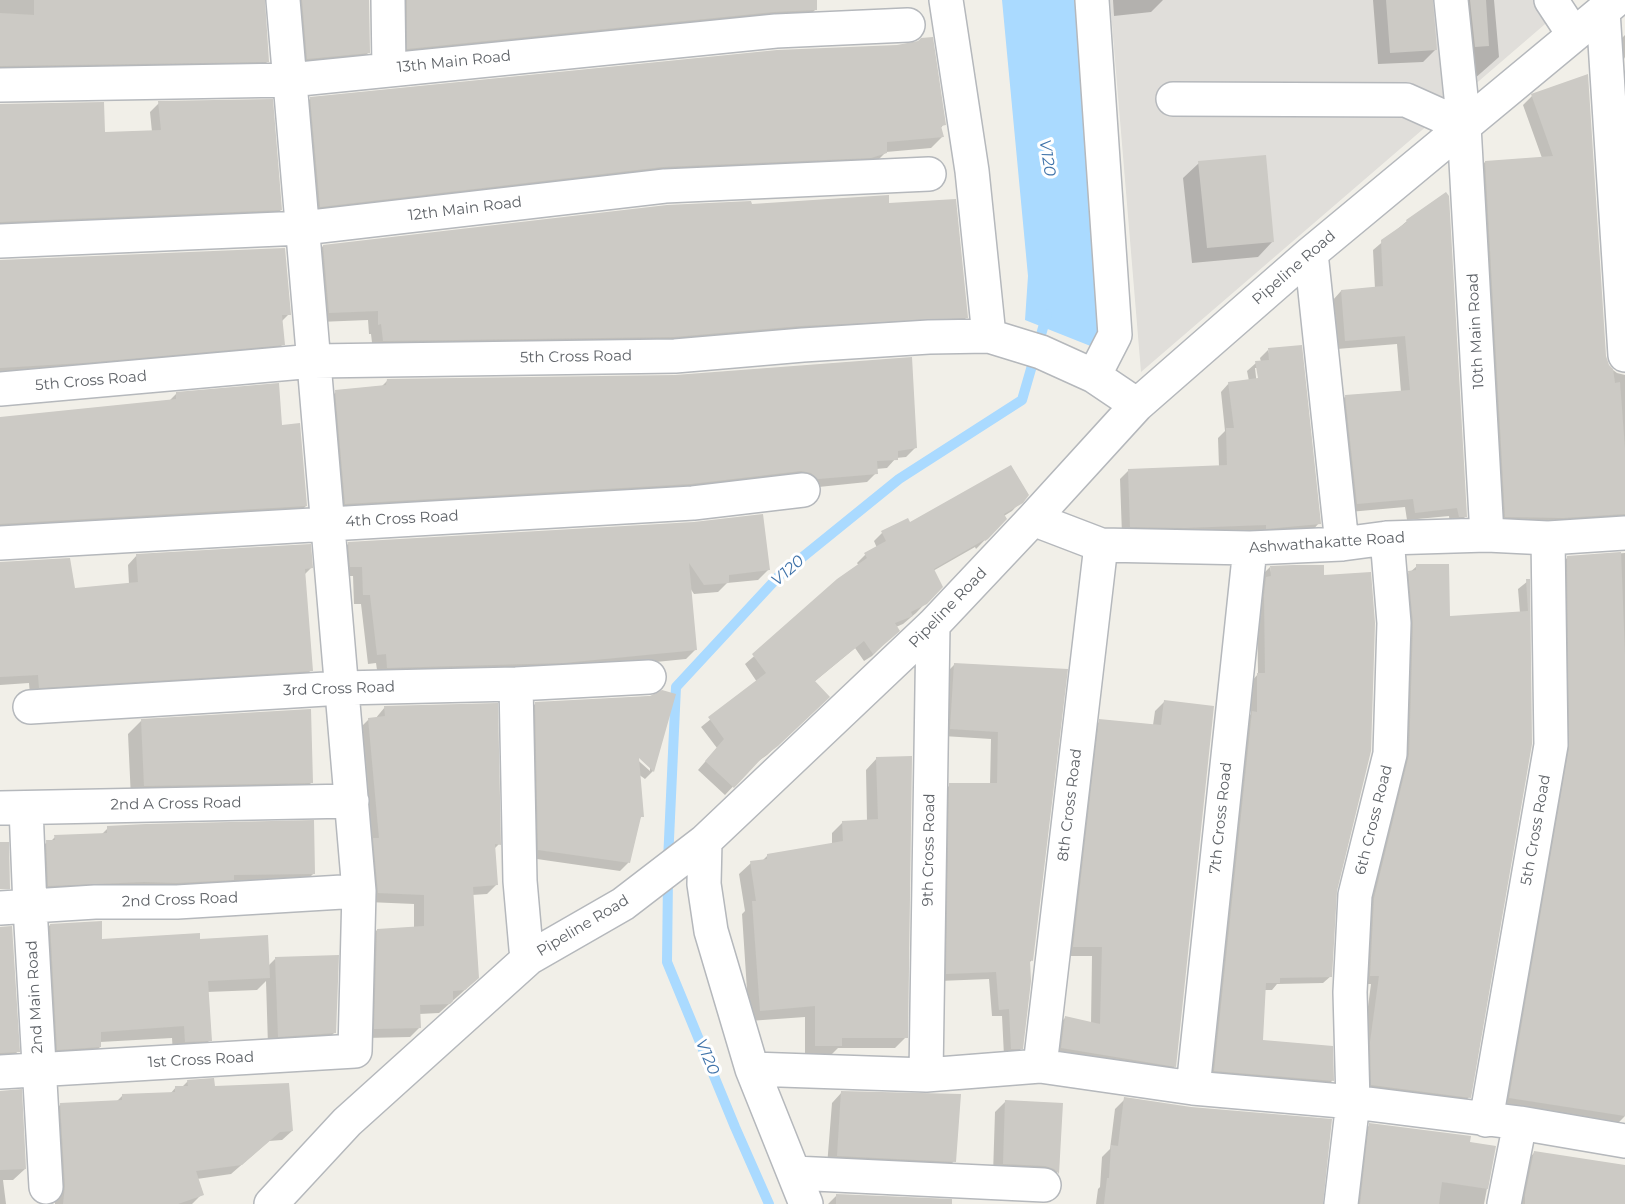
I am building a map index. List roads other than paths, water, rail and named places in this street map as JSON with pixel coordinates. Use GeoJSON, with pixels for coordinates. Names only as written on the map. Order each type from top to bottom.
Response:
{"type":"FeatureCollection","features":[{"type":"Feature","properties":{"kind":"street"},"geometry":{"type":"LineString","coordinates":[[283,0],[359,891],[356,1051],[385,1088]]}},
{"type":"Feature","properties":{"kind":"street"},"geometry":{"type":"LineString","coordinates":[[388,0],[390,69]]}},
{"type":"Feature","properties":{"kind":"street"},"geometry":{"type":"LineString","coordinates":[[946,0],[972,171],[989,336]]}},
{"type":"Feature","properties":{"kind":"street"},"geometry":{"type":"LineString","coordinates":[[1092,0],[1115,334],[1094,376]]}},
{"type":"Feature","properties":{"kind":"street","name":"10th Main Road"},"geometry":{"type":"LineString","coordinates":[[1451,0],[1464,126],[1487,535]]}},
{"type":"Feature","properties":{"kind":"street"},"geometry":{"type":"LineString","coordinates":[[1551,0],[1574,35]]}},
{"type":"Feature","properties":{"kind":"street"},"geometry":{"type":"LineString","coordinates":[[1610,6],[1625,355]]}},
{"type":"Feature","properties":{"kind":"street","name":"Pipeline Road"},"geometry":{"type":"LineString","coordinates":[[271,1204],[347,1122],[530,958],[623,904],[705,841],[933,625],[1034,519],[1137,405],[1311,253],[1610,6]]}},
{"type":"Feature","properties":{"kind":"street","name":"13th Main Road"},"geometry":{"type":"LineString","coordinates":[[0,85],[290,80],[776,31],[833,14],[908,25]]}},
{"type":"Feature","properties":{"kind":"street"},"geometry":{"type":"LineString","coordinates":[[1173,99],[1406,100],[1464,126]]}},
{"type":"Feature","properties":{"kind":"street","name":"12th Main Road"},"geometry":{"type":"LineString","coordinates":[[0,240],[303,228],[666,186],[929,174]]}},
{"type":"Feature","properties":{"kind":"street"},"geometry":{"type":"LineString","coordinates":[[1311,253],[1342,544]]}},
{"type":"Feature","properties":{"kind":"street","name":"5th Cross Road"},"geometry":{"type":"LineString","coordinates":[[0,389],[314,361],[675,356],[826,344],[989,336],[1041,352],[1094,376],[1137,405]]}},
{"type":"Feature","properties":{"kind":"street","name":"4th Cross Road"},"geometry":{"type":"LineString","coordinates":[[0,543],[693,503],[803,490]]}},
{"type":"Feature","properties":{"kind":"street","name":"Ashwathakatte Road"},"geometry":{"type":"LineString","coordinates":[[1034,519],[1101,545],[1250,548],[1342,544],[1387,538],[1487,535],[1548,538],[1625,534]]}},
{"type":"Feature","properties":{"kind":"street","name":"6th Cross Road"},"geometry":{"type":"LineString","coordinates":[[1341,1204],[1353,1102],[1350,992],[1355,895],[1390,754],[1394,623],[1387,538]]}},
{"type":"Feature","properties":{"kind":"street","name":"5th Cross Road"},"geometry":{"type":"LineString","coordinates":[[1486,1120],[1551,745],[1548,538]]}},
{"type":"Feature","properties":{"kind":"street","name":"8th Cross Road"},"geometry":{"type":"LineString","coordinates":[[1040,1066],[1101,545]]}},
{"type":"Feature","properties":{"kind":"street","name":"7th Cross Road"},"geometry":{"type":"LineString","coordinates":[[1193,1088],[1250,548]]}},
{"type":"Feature","properties":{"kind":"street","name":"9th Cross Road"},"geometry":{"type":"LineString","coordinates":[[926,1075],[933,625]]}},
{"type":"Feature","properties":{"kind":"street","name":"3rd Cross Road"},"geometry":{"type":"LineString","coordinates":[[30,707],[342,688],[649,678]]}},
{"type":"Feature","properties":{"kind":"street"},"geometry":{"type":"LineString","coordinates":[[516,684],[520,881],[526,950],[530,958]]}},
{"type":"Feature","properties":{"kind":"street","name":"2nd A Cross Road"},"geometry":{"type":"LineString","coordinates":[[13,808],[352,801]]}},
{"type":"Feature","properties":{"kind":"street","name":"2nd Main Road"},"geometry":{"type":"LineString","coordinates":[[13,808],[15,907],[39,1070],[46,1187]]}},
{"type":"Feature","properties":{"kind":"street"},"geometry":{"type":"LineString","coordinates":[[705,841],[705,884],[711,931],[752,1069],[806,1204]]}},
{"type":"Feature","properties":{"kind":"street","name":"2nd Cross Road"},"geometry":{"type":"LineString","coordinates":[[15,907],[95,902],[177,902],[359,891]]}},
{"type":"Feature","properties":{"kind":"street","name":"1st Cross Road"},"geometry":{"type":"LineString","coordinates":[[0,1072],[356,1051]]}},
{"type":"Feature","properties":{"kind":"street"},"geometry":{"type":"LineString","coordinates":[[752,1069],[926,1075],[1040,1066],[1193,1088],[1353,1102],[1520,1123],[1625,1141]]}},
{"type":"Feature","properties":{"kind":"street"},"geometry":{"type":"LineString","coordinates":[[1504,1204],[1520,1123]]}},
{"type":"Feature","properties":{"kind":"street"},"geometry":{"type":"LineString","coordinates":[[794,1173],[1044,1185]]}},
{"type":"Feature","properties":{"kind":"water"},"geometry":{"type":"Polygon","coordinates":[[[1002,0],[1080,0],[1109,308],[1093,347],[1025,320],[1028,276],[1002,0]]]}},
{"type":"Feature","properties":{"kind":"waterway","name":"V120"},"geometry":{"type":"LineString","coordinates":[[668,861],[676,687],[778,577],[899,479],[1022,400],[1047,314]]}},
{"type":"Feature","properties":{"kind":"waterway","name":"V120"},"geometry":{"type":"LineString","coordinates":[[668,877],[667,962],[769,1204]]}}]}
